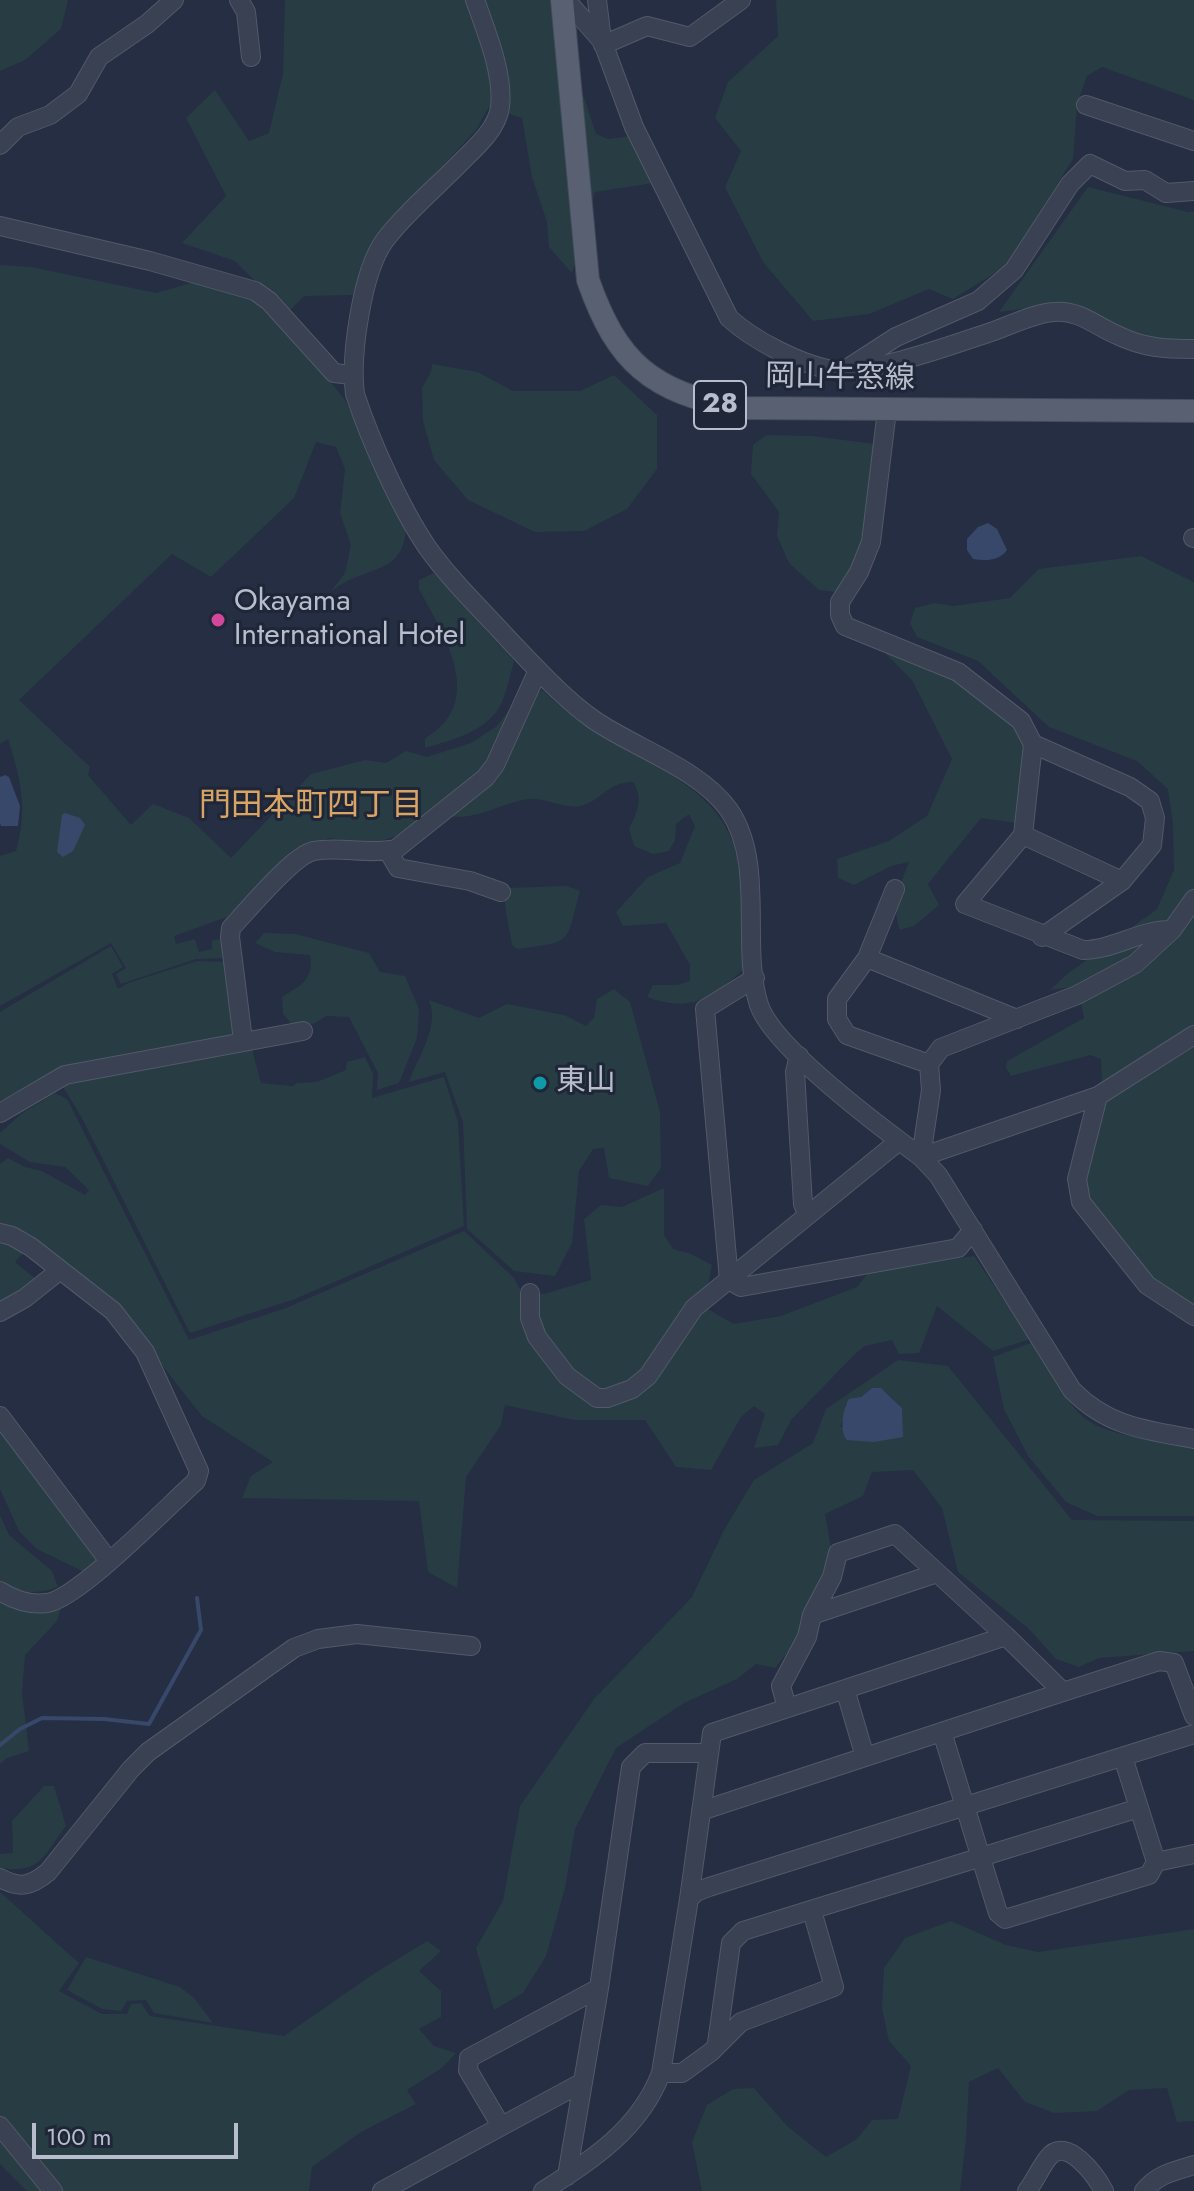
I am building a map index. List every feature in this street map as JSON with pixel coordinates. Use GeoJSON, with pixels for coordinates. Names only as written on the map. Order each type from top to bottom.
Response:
{"type":"FeatureCollection","features":[{"type":"Feature","properties":{"kind":"main road","name":"岡山牛窓線"},"geometry":{"type":"LineString","coordinates":[[564,0],[588,280],[600,314],[616,343],[638,367],[668,389],[701,401],[738,408],[1194,411]]}},
{"type":"Feature","properties":{"kind":"street"},"geometry":{"type":"LineString","coordinates":[[0,145],[18,127],[50,115],[78,94],[99,57],[147,24],[174,0]]}},
{"type":"Feature","properties":{"kind":"street"},"geometry":{"type":"LineString","coordinates":[[239,0],[246,12],[251,57]]}},
{"type":"Feature","properties":{"kind":"street"},"geometry":{"type":"LineString","coordinates":[[475,0],[490,41],[500,92],[500,110],[487,136],[384,241],[373,263],[358,322],[352,375],[361,411],[408,515],[453,580],[569,703],[690,776],[712,792],[732,814],[742,833],[747,858],[759,1007],[778,1035],[799,1056],[921,1157],[938,1175],[1072,1390],[1108,1419],[1194,1439]]}},
{"type":"Feature","properties":{"kind":"street"},"geometry":{"type":"LineString","coordinates":[[564,0],[602,42]]}},
{"type":"Feature","properties":{"kind":"street"},"geometry":{"type":"LineString","coordinates":[[597,0],[602,42],[634,127],[729,318],[745,333],[767,346],[832,370],[861,370],[1054,311],[1079,315],[1117,336],[1156,349],[1194,349]]}},
{"type":"Feature","properties":{"kind":"street"},"geometry":{"type":"LineString","coordinates":[[602,42],[647,26],[690,37],[741,0]]}},
{"type":"Feature","properties":{"kind":"street"},"geometry":{"type":"LineString","coordinates":[[1086,105],[1194,141]]}},
{"type":"Feature","properties":{"kind":"street"},"geometry":{"type":"LineString","coordinates":[[846,370],[896,337],[978,301],[1014,270],[1070,184],[1090,164],[1125,181],[1145,180],[1166,193],[1194,191]]}},
{"type":"Feature","properties":{"kind":"street"},"geometry":{"type":"LineString","coordinates":[[0,226],[150,261],[255,291],[269,301],[334,373],[352,375]]}},
{"type":"Feature","properties":{"kind":"street"},"geometry":{"type":"LineString","coordinates":[[887,410],[871,542],[859,572],[840,602],[840,615],[845,626],[958,672],[1021,721],[1033,744],[1023,835],[965,904],[1042,937],[1083,950],[1099,950],[1158,929],[1172,930]]}},
{"type":"Feature","properties":{"kind":"street"},"geometry":{"type":"LineString","coordinates":[[243,1040],[231,928],[298,858],[313,851],[378,853],[396,849],[485,778],[495,765],[538,670]]}},
{"type":"Feature","properties":{"kind":"street"},"geometry":{"type":"LineString","coordinates":[[1033,744],[1130,787],[1150,801],[1155,818],[1152,845],[1122,881],[1042,937]]}},
{"type":"Feature","properties":{"kind":"street"},"geometry":{"type":"LineString","coordinates":[[1023,835],[1122,881]]}},
{"type":"Feature","properties":{"kind":"street"},"geometry":{"type":"LineString","coordinates":[[388,851],[398,868],[470,881],[501,892]]}},
{"type":"Feature","properties":{"kind":"street"},"geometry":{"type":"LineString","coordinates":[[895,889],[867,958],[837,999],[837,1019],[847,1035],[929,1064]]}},
{"type":"Feature","properties":{"kind":"street"},"geometry":{"type":"LineString","coordinates":[[921,1157],[931,1090],[929,1064],[941,1048],[1077,995],[1135,964],[1172,930],[1194,899]]}},
{"type":"Feature","properties":{"kind":"street"},"geometry":{"type":"LineString","coordinates":[[867,958],[1017,1019]]}},
{"type":"Feature","properties":{"kind":"street"},"geometry":{"type":"LineString","coordinates":[[729,1280],[705,1009],[755,978]]}},
{"type":"Feature","properties":{"kind":"street"},"geometry":{"type":"LineString","coordinates":[[0,1113],[65,1075],[303,1031]]}},
{"type":"Feature","properties":{"kind":"street"},"geometry":{"type":"LineString","coordinates":[[921,1157],[1098,1096],[1194,1035]]}},
{"type":"Feature","properties":{"kind":"street"},"geometry":{"type":"LineString","coordinates":[[799,1056],[795,1072],[803,1204],[808,1215]]}},
{"type":"Feature","properties":{"kind":"street"},"geometry":{"type":"LineString","coordinates":[[1098,1096],[1077,1179],[1081,1202],[1147,1285],[1194,1316]]}},
{"type":"Feature","properties":{"kind":"street"},"geometry":{"type":"LineString","coordinates":[[530,1293],[530,1318],[537,1337],[575,1383],[597,1398],[607,1398],[632,1389],[648,1376],[694,1308],[899,1141]]}},
{"type":"Feature","properties":{"kind":"street"},"geometry":{"type":"LineString","coordinates":[[729,1280],[741,1287],[958,1248],[973,1230]]}},
{"type":"Feature","properties":{"kind":"street"},"geometry":{"type":"LineString","coordinates":[[0,1233],[31,1247],[113,1311],[145,1352],[199,1471],[196,1481],[73,1591],[49,1603],[28,1603],[0,1591]]}},
{"type":"Feature","properties":{"kind":"street"},"geometry":{"type":"LineString","coordinates":[[0,1312],[25,1298],[59,1271]]}},
{"type":"Feature","properties":{"kind":"street"},"geometry":{"type":"LineString","coordinates":[[0,1416],[109,1561]]}},
{"type":"Feature","properties":{"kind":"street"},"geometry":{"type":"LineString","coordinates":[[787,1708],[781,1686],[807,1637],[812,1615],[832,1577],[838,1553],[895,1534],[1063,1692]]}},
{"type":"Feature","properties":{"kind":"street"},"geometry":{"type":"LineString","coordinates":[[812,1615],[937,1573]]}},
{"type":"Feature","properties":{"kind":"street"},"geometry":{"type":"LineString","coordinates":[[0,1878],[14,1886],[34,1883],[48,1872],[148,1752],[294,1648],[318,1639],[357,1634],[471,1646]]}},
{"type":"Feature","properties":{"kind":"street"},"geometry":{"type":"LineString","coordinates":[[543,2191],[608,2147],[633,2123],[648,2102],[661,2073],[712,1733],[1006,1636]]}},
{"type":"Feature","properties":{"kind":"street"},"geometry":{"type":"LineString","coordinates":[[701,1811],[1159,1661],[1174,1663],[1194,1716]]}},
{"type":"Feature","properties":{"kind":"street"},"geometry":{"type":"LineString","coordinates":[[845,1689],[865,1757]]}},
{"type":"Feature","properties":{"kind":"street"},"geometry":{"type":"LineString","coordinates":[[942,1732],[998,1913],[1005,1919],[1149,1875],[1156,1862],[1123,1757]]}},
{"type":"Feature","properties":{"kind":"street"},"geometry":{"type":"LineString","coordinates":[[689,1899],[696,1892],[709,1887],[1194,1734]]}},
{"type":"Feature","properties":{"kind":"street"},"geometry":{"type":"LineString","coordinates":[[567,2176],[599,1988],[631,1767],[645,1753],[709,1753]]}},
{"type":"Feature","properties":{"kind":"street"},"geometry":{"type":"LineString","coordinates":[[717,2043],[731,1943],[743,1931],[1139,1808]]}},
{"type":"Feature","properties":{"kind":"street"},"geometry":{"type":"LineString","coordinates":[[1156,1862],[1194,1854]]}},
{"type":"Feature","properties":{"kind":"street"},"geometry":{"type":"LineString","coordinates":[[661,2073],[682,2073],[711,2052],[741,2022],[834,1987],[812,1911]]}},
{"type":"Feature","properties":{"kind":"street"},"geometry":{"type":"LineString","coordinates":[[501,2126],[468,2070],[469,2058],[599,1988]]}},
{"type":"Feature","properties":{"kind":"street"},"geometry":{"type":"LineString","coordinates":[[382,2191],[583,2082]]}},
{"type":"Feature","properties":{"kind":"street"},"geometry":{"type":"LineString","coordinates":[[0,2126],[53,2191]]}},
{"type":"Feature","properties":{"kind":"street"},"geometry":{"type":"LineString","coordinates":[[1027,2191],[1049,2155],[1059,2151],[1068,2151],[1077,2157],[1104,2191]]}},
{"type":"Feature","properties":{"kind":"street"},"geometry":{"type":"LineString","coordinates":[[1144,2191],[1164,2174],[1194,2165]]}},
{"type":"Feature","properties":{"kind":"green space"},"geometry":{"type":"Polygon","coordinates":[[[0,0],[68,0],[61,29],[25,60],[0,71],[0,0]]]}},
{"type":"Feature","properties":{"kind":"green space"},"geometry":{"type":"Polygon","coordinates":[[[285,0],[552,0],[596,134],[608,139],[631,136],[654,183],[595,192],[572,273],[549,247],[547,222],[532,177],[522,118],[489,107],[476,130],[377,237],[367,252],[353,295],[304,296],[287,313],[235,261],[182,243],[226,196],[186,118],[215,90],[249,141],[269,133],[283,74],[285,0]]]}},
{"type":"Feature","properties":{"kind":"green space"},"geometry":{"type":"Polygon","coordinates":[[[776,0],[1194,0],[1194,100],[1102,67],[1087,76],[1077,104],[1073,159],[1006,266],[953,299],[929,289],[869,314],[813,321],[763,262],[725,187],[741,151],[715,118],[728,82],[778,36],[776,0]]]}},
{"type":"Feature","properties":{"kind":"green space"},"geometry":{"type":"Polygon","coordinates":[[[1088,187],[1194,211],[1194,340],[1166,340],[1133,331],[1063,303],[999,312],[1088,187]]]}},
{"type":"Feature","properties":{"kind":"green space"},"geometry":{"type":"Polygon","coordinates":[[[0,265],[31,267],[156,293],[197,281],[255,297],[293,335],[345,400],[406,528],[401,550],[396,557],[383,567],[331,591],[345,573],[351,545],[340,513],[345,469],[336,447],[316,442],[294,498],[211,577],[172,554],[19,700],[90,767],[88,775],[131,825],[153,804],[189,818],[231,858],[311,774],[365,760],[386,763],[406,751],[427,757],[471,743],[497,726],[513,705],[495,747],[479,770],[396,836],[379,842],[344,844],[339,839],[328,838],[297,848],[227,917],[174,936],[176,944],[195,939],[199,952],[212,949],[212,940],[226,939],[229,958],[196,959],[121,984],[116,974],[126,968],[111,943],[0,1006],[0,856],[16,851],[22,807],[8,739],[0,744],[0,265]]]}},
{"type":"Feature","properties":{"kind":"green space"},"geometry":{"type":"Polygon","coordinates":[[[432,364],[478,372],[513,391],[580,391],[614,375],[657,415],[657,469],[627,509],[584,531],[535,532],[468,500],[434,460],[423,421],[422,388],[432,364]]]}},
{"type":"Feature","properties":{"kind":"green space"},"geometry":{"type":"Polygon","coordinates":[[[766,435],[812,436],[875,444],[867,533],[857,558],[836,592],[819,590],[789,563],[777,536],[779,512],[751,474],[753,445],[766,435]]]}},
{"type":"Feature","properties":{"kind":"green space"},"geometry":{"type":"Polygon","coordinates":[[[1141,556],[1194,582],[1194,1306],[1149,1275],[1088,1201],[1084,1179],[1103,1109],[1101,1059],[1090,1055],[1011,1076],[1006,1068],[1007,1061],[1084,1018],[1078,986],[1050,990],[1157,909],[1174,870],[1173,824],[1168,789],[1137,761],[1049,727],[978,661],[917,637],[910,623],[915,608],[934,603],[953,606],[1010,598],[1039,569],[1141,556]]]}},
{"type":"Feature","properties":{"kind":"green space"},"geometry":{"type":"Polygon","coordinates":[[[434,573],[514,661],[503,699],[487,722],[468,734],[425,748],[425,739],[444,723],[453,708],[457,691],[451,655],[419,589],[419,580],[434,573]]]}},
{"type":"Feature","properties":{"kind":"green space"},"geometry":{"type":"Polygon","coordinates":[[[880,648],[949,677],[1018,727],[1027,753],[1017,823],[981,818],[928,884],[939,905],[914,926],[900,930],[897,905],[909,862],[891,866],[854,885],[838,878],[837,859],[889,841],[927,816],[952,759],[912,680],[880,648]]]}},
{"type":"Feature","properties":{"kind":"green space"},"geometry":{"type":"Polygon","coordinates":[[[534,691],[543,691],[594,731],[682,782],[713,809],[724,825],[737,856],[747,966],[713,993],[690,1003],[678,1004],[647,997],[653,985],[677,985],[690,981],[690,965],[666,923],[623,926],[616,912],[648,877],[680,863],[695,826],[689,814],[676,824],[675,840],[669,851],[653,854],[634,846],[629,829],[639,800],[633,782],[616,785],[590,802],[576,806],[528,799],[479,814],[449,816],[495,780],[522,725],[534,691]]]}},
{"type":"Feature","properties":{"kind":"green space"},"geometry":{"type":"Polygon","coordinates":[[[567,886],[580,891],[565,937],[549,944],[517,949],[512,945],[506,888],[567,886]]]}},
{"type":"Feature","properties":{"kind":"green space"},"geometry":{"type":"Polygon","coordinates":[[[264,933],[295,934],[369,953],[380,972],[405,976],[419,1009],[417,1038],[399,1083],[377,1090],[378,1073],[349,1017],[326,1016],[296,1029],[283,1014],[282,997],[305,981],[310,970],[310,955],[275,952],[255,943],[264,933]]]}},
{"type":"Feature","properties":{"kind":"green space"},"geometry":{"type":"Polygon","coordinates":[[[111,946],[123,967],[112,974],[118,989],[197,961],[229,962],[261,1083],[293,1086],[317,1082],[346,1070],[347,1062],[365,1057],[373,1074],[372,1098],[444,1077],[458,1122],[464,1226],[295,1299],[190,1333],[82,1118],[54,1072],[0,1101],[0,1012],[111,946]]]}},
{"type":"Feature","properties":{"kind":"green space"},"geometry":{"type":"Polygon","coordinates":[[[614,989],[630,1002],[660,1112],[661,1168],[648,1186],[609,1178],[604,1148],[593,1149],[579,1171],[572,1243],[555,1276],[514,1271],[467,1229],[463,1122],[445,1072],[409,1082],[430,1031],[432,1010],[429,1000],[479,1018],[507,1004],[564,1015],[586,1026],[594,1018],[597,999],[614,989]]]}},
{"type":"Feature","properties":{"kind":"green space"},"geometry":{"type":"Polygon","coordinates":[[[55,1093],[67,1099],[189,1340],[286,1308],[464,1231],[514,1278],[523,1295],[544,1294],[591,1280],[584,1219],[601,1205],[622,1207],[664,1188],[664,1235],[673,1249],[712,1265],[704,1307],[734,1324],[781,1316],[857,1287],[868,1273],[974,1256],[1031,1339],[993,1351],[937,1306],[919,1353],[899,1354],[892,1340],[865,1346],[791,1420],[778,1445],[754,1448],[765,1414],[754,1406],[741,1417],[711,1470],[676,1467],[645,1420],[574,1420],[505,1405],[501,1425],[466,1477],[457,1588],[428,1572],[419,1501],[242,1498],[251,1476],[273,1462],[202,1416],[143,1341],[0,1225],[0,1164],[8,1158],[42,1171],[85,1195],[89,1190],[65,1167],[30,1162],[0,1144],[0,1133],[21,1114],[55,1093]]]}},
{"type":"Feature","properties":{"kind":"green space"},"geometry":{"type":"Polygon","coordinates":[[[0,1239],[25,1251],[15,1262],[37,1280],[0,1304],[0,1239]]]}},
{"type":"Feature","properties":{"kind":"green space"},"geometry":{"type":"Polygon","coordinates":[[[1033,1342],[1063,1393],[1086,1419],[1123,1434],[1194,1447],[1194,1516],[1097,1516],[1066,1502],[1028,1456],[1004,1409],[993,1357],[1033,1342]]]}},
{"type":"Feature","properties":{"kind":"green space"},"geometry":{"type":"Polygon","coordinates":[[[898,1360],[948,1366],[1072,1520],[1194,1521],[1194,1651],[1099,1658],[1079,1667],[1056,1659],[1028,1628],[958,1572],[942,1508],[913,1470],[872,1472],[863,1496],[825,1514],[832,1553],[796,1642],[775,1668],[756,1664],[737,1679],[684,1703],[616,1748],[575,1829],[565,1888],[546,1956],[523,1993],[494,2010],[476,1948],[503,1901],[520,1806],[594,1699],[692,1597],[724,1530],[754,1480],[813,1443],[826,1409],[898,1360]],[[872,1388],[845,1404],[840,1427],[901,1421],[902,1408],[882,1390],[872,1388]]]}},
{"type":"Feature","properties":{"kind":"green space"},"geometry":{"type":"Polygon","coordinates":[[[0,1429],[99,1560],[84,1572],[37,1549],[19,1531],[0,1489],[0,1429]]]}},
{"type":"Feature","properties":{"kind":"green space"},"geometry":{"type":"Polygon","coordinates":[[[0,1515],[9,1535],[52,1571],[58,1587],[28,1592],[0,1582],[0,1515]]]}},
{"type":"Feature","properties":{"kind":"green space"},"geometry":{"type":"Polygon","coordinates":[[[0,1601],[22,1611],[62,1605],[57,1621],[25,1655],[22,1692],[29,1751],[7,1758],[0,1764],[0,1601]]]}},
{"type":"Feature","properties":{"kind":"green space"},"geometry":{"type":"Polygon","coordinates":[[[44,1786],[54,1786],[66,1826],[46,1854],[33,1865],[0,1868],[0,1854],[13,1853],[12,1821],[44,1786]]]}},
{"type":"Feature","properties":{"kind":"green space"},"geometry":{"type":"Polygon","coordinates":[[[0,1892],[79,1963],[59,1991],[102,2014],[127,2014],[131,2004],[141,2003],[150,2016],[284,2036],[427,1941],[441,1951],[419,1971],[441,1991],[441,2017],[419,2029],[434,2046],[456,2053],[442,2068],[407,2090],[416,2104],[361,2132],[312,2167],[309,2191],[27,2191],[0,2164],[0,1892]]]}},
{"type":"Feature","properties":{"kind":"green space"},"geometry":{"type":"Polygon","coordinates":[[[951,1921],[1006,1945],[1038,1952],[1194,1929],[1194,2121],[1177,2122],[1167,2088],[1129,2090],[1097,2111],[1054,2113],[1025,2102],[998,2068],[969,2082],[960,2191],[702,2191],[692,2142],[707,2105],[733,2089],[754,2088],[787,2126],[826,2157],[857,2139],[872,2120],[898,2119],[911,2066],[889,2041],[882,2008],[884,1968],[905,1938],[951,1921]]]}},
{"type":"Feature","properties":{"kind":"green space"},"geometry":{"type":"Polygon","coordinates":[[[86,1957],[180,1987],[194,1998],[213,2023],[154,2013],[146,2000],[127,2001],[121,2011],[102,2009],[67,1990],[86,1957]]]}},
{"type":"Feature","properties":{"kind":"water"},"geometry":{"type":"Polygon","coordinates":[[[988,523],[997,529],[1007,550],[992,559],[973,559],[967,550],[967,539],[978,527],[988,523]]]}},
{"type":"Feature","properties":{"kind":"water"},"geometry":{"type":"Polygon","coordinates":[[[0,777],[9,777],[20,806],[18,826],[1,826],[0,823],[0,777]]]}},
{"type":"Feature","properties":{"kind":"water"},"geometry":{"type":"Polygon","coordinates":[[[65,813],[80,818],[85,825],[73,851],[63,857],[57,852],[62,815],[65,813]]]}},
{"type":"Feature","properties":{"kind":"water"},"geometry":{"type":"Polygon","coordinates":[[[872,1388],[881,1388],[902,1408],[903,1437],[874,1442],[847,1440],[843,1425],[847,1403],[849,1399],[861,1397],[872,1388]]]}},
{"type":"Feature","properties":{"kind":"waterway"},"geometry":{"type":"LineString","coordinates":[[0,1745],[20,1729],[42,1718],[104,1719],[149,1724],[201,1630],[197,1598]]}},
{"type":"Feature","properties":{"kind":"place","name":"Okayama International Hotel"},"geometry":{"type":"Point","coordinates":[218,620]}},
{"type":"Feature","properties":{"kind":"place","name":"東山"},"geometry":{"type":"Point","coordinates":[540,1083]}},
{"type":"Feature","properties":{"kind":"district","name":"門田本町四丁目"},"geometry":{"type":"Point","coordinates":[311,807]}}]}
